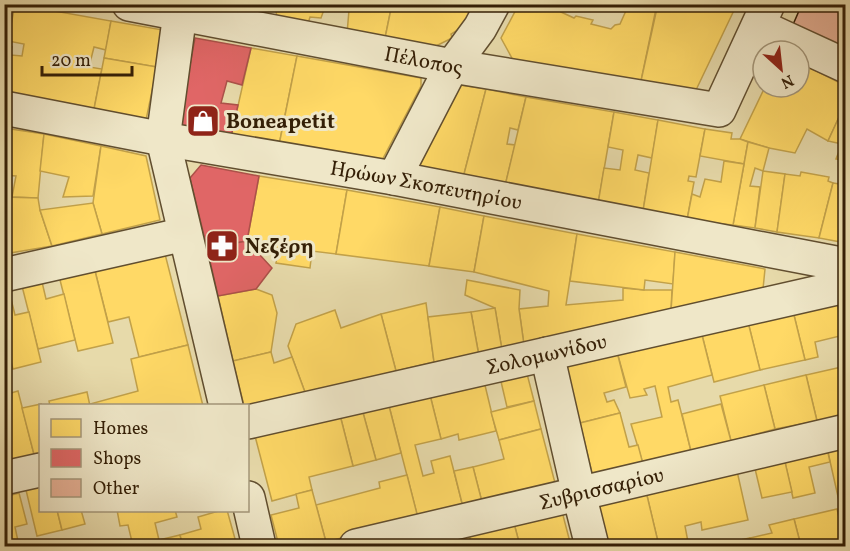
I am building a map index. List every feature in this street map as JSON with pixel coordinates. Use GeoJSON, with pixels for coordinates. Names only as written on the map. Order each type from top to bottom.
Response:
{"type":"FeatureCollection","features":[{"type":"Feature","properties":{"kind":"street","name":"Πέλοπος"},"geometry":{"type":"LineString","coordinates":[[129,4],[180,14],[249,15],[452,66],[719,110],[763,15]]}},
{"type":"Feature","properties":{"kind":"street"},"geometry":{"type":"LineString","coordinates":[[394,178],[452,66],[480,28],[493,4]]}},
{"type":"Feature","properties":{"kind":"street"},"geometry":{"type":"LineString","coordinates":[[180,14],[163,139],[226,404]]}},
{"type":"Feature","properties":{"kind":"street"},"geometry":{"type":"LineString","coordinates":[[763,15],[846,66]]}},
{"type":"Feature","properties":{"kind":"street","name":"Ηρώων Σκοπευτηρίου"},"geometry":{"type":"LineString","coordinates":[[4,108],[163,139],[394,178],[846,265]]}},
{"type":"Feature","properties":{"kind":"street"},"geometry":{"type":"LineString","coordinates":[[4,275],[185,234]]}},
{"type":"Feature","properties":{"kind":"street","name":"Σολομωνίδου"},"geometry":{"type":"LineString","coordinates":[[249,423],[846,286]]}},
{"type":"Feature","properties":{"kind":"street"},"geometry":{"type":"LineString","coordinates":[[548,354],[592,546]]}},
{"type":"Feature","properties":{"kind":"street","name":"Συβρισσαρίου"},"geometry":{"type":"LineString","coordinates":[[356,546],[846,431]]}},
{"type":"Feature","properties":{"kind":"street"},"geometry":{"type":"LineString","coordinates":[[4,478],[39,470]]}},
{"type":"Feature","properties":{"kind":"street"},"geometry":{"type":"LineString","coordinates":[[249,502],[259,546]]}},
{"type":"Feature","properties":{"kind":"building: Homes"},"geometry":{"type":"Polygon","coordinates":[[[15,4],[111,21],[106,50],[94,47],[89,67],[102,69],[94,109],[4,95],[11,55],[22,56],[24,44],[8,41],[15,4]]]}},
{"type":"Feature","properties":{"kind":"building: Homes"},"geometry":{"type":"Polygon","coordinates":[[[275,4],[326,4],[321,18],[310,17],[307,27],[277,18],[275,4]]]}},
{"type":"Feature","properties":{"kind":"building: Homes"},"geometry":{"type":"Polygon","coordinates":[[[353,4],[392,4],[384,43],[347,34],[349,10],[353,4]]]}},
{"type":"Feature","properties":{"kind":"building: Homes"},"geometry":{"type":"Polygon","coordinates":[[[392,4],[479,4],[469,23],[451,34],[452,38],[426,51],[384,43],[392,4]]]}},
{"type":"Feature","properties":{"kind":"building: Homes"},"geometry":{"type":"Polygon","coordinates":[[[519,4],[564,4],[561,12],[574,18],[576,16],[593,20],[591,24],[611,29],[620,24],[629,4],[657,4],[641,81],[513,60],[501,38],[519,4]]]}},
{"type":"Feature","properties":{"kind":"building: Homes"},"geometry":{"type":"Polygon","coordinates":[[[668,4],[737,4],[696,90],[641,81],[657,8],[665,10],[668,4]]]}},
{"type":"Feature","properties":{"kind":"building: Homes"},"geometry":{"type":"Polygon","coordinates":[[[111,21],[163,30],[157,67],[104,58],[111,21]]]}},
{"type":"Feature","properties":{"kind":"building: Homes"},"geometry":{"type":"Polygon","coordinates":[[[4,46],[12,47],[4,85],[4,46]]]}},
{"type":"Feature","properties":{"kind":"building: Homes"},"geometry":{"type":"Polygon","coordinates":[[[251,48],[297,56],[279,145],[231,137],[251,48]]]}},
{"type":"Feature","properties":{"kind":"building: Homes"},"geometry":{"type":"Polygon","coordinates":[[[297,56],[421,78],[421,86],[379,166],[279,145],[297,56]]]}},
{"type":"Feature","properties":{"kind":"building: Homes"},"geometry":{"type":"Polygon","coordinates":[[[104,58],[157,67],[146,120],[94,109],[104,58]]]}},
{"type":"Feature","properties":{"kind":"building: Homes"},"geometry":{"type":"Polygon","coordinates":[[[811,68],[846,86],[846,102],[828,141],[807,129],[795,153],[740,139],[759,99],[811,99],[811,68]]]}},
{"type":"Feature","properties":{"kind":"building: Homes"},"geometry":{"type":"Polygon","coordinates":[[[460,85],[486,89],[463,178],[417,170],[416,164],[460,85]]]}},
{"type":"Feature","properties":{"kind":"building: Homes"},"geometry":{"type":"Polygon","coordinates":[[[486,89],[526,97],[518,130],[510,128],[507,144],[515,145],[505,186],[463,178],[486,89]]]}},
{"type":"Feature","properties":{"kind":"building: Homes"},"geometry":{"type":"Polygon","coordinates":[[[526,97],[614,112],[598,204],[505,186],[526,97]]]}},
{"type":"Feature","properties":{"kind":"building: Homes"},"geometry":{"type":"Polygon","coordinates":[[[846,102],[846,161],[836,159],[842,144],[828,141],[846,102]]]}},
{"type":"Feature","properties":{"kind":"building: Homes"},"geometry":{"type":"Polygon","coordinates":[[[614,112],[658,120],[652,158],[638,155],[635,170],[649,173],[643,211],[598,204],[604,168],[620,170],[623,150],[608,147],[614,112]]]}},
{"type":"Feature","properties":{"kind":"building: Homes"},"geometry":{"type":"Polygon","coordinates":[[[658,120],[705,129],[696,177],[689,176],[688,181],[694,182],[687,220],[643,211],[658,120]]]}},
{"type":"Feature","properties":{"kind":"building: Homes"},"geometry":{"type":"Polygon","coordinates":[[[4,128],[44,134],[38,198],[12,197],[16,176],[4,175],[4,128]]]}},
{"type":"Feature","properties":{"kind":"building: Homes"},"geometry":{"type":"Polygon","coordinates":[[[705,129],[732,133],[731,139],[748,142],[744,164],[700,156],[705,129]]]}},
{"type":"Feature","properties":{"kind":"building: Homes"},"geometry":{"type":"Polygon","coordinates":[[[44,134],[101,146],[93,196],[63,197],[69,177],[40,171],[44,134]]]}},
{"type":"Feature","properties":{"kind":"building: Homes"},"geometry":{"type":"Polygon","coordinates":[[[748,142],[769,148],[763,171],[755,168],[750,186],[760,187],[755,228],[733,225],[748,142]]]}},
{"type":"Feature","properties":{"kind":"building: Homes"},"geometry":{"type":"Polygon","coordinates":[[[101,146],[146,156],[160,220],[102,234],[93,203],[101,146]]]}},
{"type":"Feature","properties":{"kind":"building: Homes"},"geometry":{"type":"Polygon","coordinates":[[[724,161],[744,164],[733,225],[687,220],[692,194],[700,197],[705,179],[721,182],[724,161]]]}},
{"type":"Feature","properties":{"kind":"building: Homes"},"geometry":{"type":"Polygon","coordinates":[[[763,171],[785,174],[777,232],[755,228],[763,171]]]}},
{"type":"Feature","properties":{"kind":"building: Homes"},"geometry":{"type":"Polygon","coordinates":[[[801,172],[829,177],[828,181],[833,183],[819,238],[777,232],[785,174],[800,176],[801,172]]]}},
{"type":"Feature","properties":{"kind":"building: Homes"},"geometry":{"type":"Polygon","coordinates":[[[259,176],[347,190],[336,254],[312,251],[310,268],[276,263],[278,248],[247,241],[259,176]]]}},
{"type":"Feature","properties":{"kind":"building: Homes"},"geometry":{"type":"Polygon","coordinates":[[[833,183],[846,185],[846,243],[819,238],[833,183]]]}},
{"type":"Feature","properties":{"kind":"building: Homes"},"geometry":{"type":"Polygon","coordinates":[[[347,190],[440,207],[429,266],[336,254],[347,190]]]}},
{"type":"Feature","properties":{"kind":"building: Homes"},"geometry":{"type":"Polygon","coordinates":[[[4,197],[38,198],[52,246],[4,254],[4,197]]]}},
{"type":"Feature","properties":{"kind":"building: Homes"},"geometry":{"type":"Polygon","coordinates":[[[93,203],[102,234],[52,246],[40,210],[93,203]]]}},
{"type":"Feature","properties":{"kind":"building: Homes"},"geometry":{"type":"Polygon","coordinates":[[[440,207],[484,216],[474,272],[429,266],[440,207]]]}},
{"type":"Feature","properties":{"kind":"building: Homes"},"geometry":{"type":"Polygon","coordinates":[[[484,216],[577,234],[566,305],[623,300],[623,288],[672,290],[671,311],[524,345],[519,309],[548,306],[549,291],[474,272],[484,216]]]}},
{"type":"Feature","properties":{"kind":"building: Homes"},"geometry":{"type":"Polygon","coordinates":[[[577,234],[675,252],[673,284],[645,280],[644,290],[570,281],[577,234]]]}},
{"type":"Feature","properties":{"kind":"building: Homes"},"geometry":{"type":"Polygon","coordinates":[[[164,250],[188,345],[139,357],[129,317],[108,322],[94,267],[164,250]]]}},
{"type":"Feature","properties":{"kind":"building: Homes"},"geometry":{"type":"Polygon","coordinates":[[[675,252],[765,269],[763,289],[671,311],[675,252]]]}},
{"type":"Feature","properties":{"kind":"building: Homes"},"geometry":{"type":"Polygon","coordinates":[[[94,267],[113,343],[78,351],[59,276],[94,267]]]}},
{"type":"Feature","properties":{"kind":"building: Homes"},"geometry":{"type":"Polygon","coordinates":[[[467,280],[520,290],[519,309],[524,345],[502,350],[495,308],[465,295],[467,280]]]}},
{"type":"Feature","properties":{"kind":"building: Homes"},"geometry":{"type":"Polygon","coordinates":[[[42,282],[46,299],[64,294],[75,340],[38,349],[22,286],[42,282]]]}},
{"type":"Feature","properties":{"kind":"building: Homes"},"geometry":{"type":"Polygon","coordinates":[[[8,287],[15,315],[29,312],[41,362],[13,369],[4,336],[4,288],[8,287]]]}},
{"type":"Feature","properties":{"kind":"building: Homes"},"geometry":{"type":"Polygon","coordinates":[[[256,289],[272,295],[277,313],[271,352],[233,361],[218,296],[256,289]]]}},
{"type":"Feature","properties":{"kind":"building: Homes"},"geometry":{"type":"Polygon","coordinates":[[[846,296],[846,340],[836,298],[846,296]]]}},
{"type":"Feature","properties":{"kind":"building: Homes"},"geometry":{"type":"Polygon","coordinates":[[[836,298],[844,335],[815,342],[818,357],[805,360],[792,307],[836,298]]]}},
{"type":"Feature","properties":{"kind":"building: Homes"},"geometry":{"type":"Polygon","coordinates":[[[426,303],[434,362],[396,371],[381,314],[426,303]]]}},
{"type":"Feature","properties":{"kind":"building: Homes"},"geometry":{"type":"Polygon","coordinates":[[[792,307],[805,360],[760,370],[747,318],[792,307]]]}},
{"type":"Feature","properties":{"kind":"building: Homes"},"geometry":{"type":"Polygon","coordinates":[[[495,308],[502,350],[479,356],[471,312],[495,308]]]}},
{"type":"Feature","properties":{"kind":"building: Homes"},"geometry":{"type":"Polygon","coordinates":[[[335,310],[341,328],[381,314],[396,371],[306,395],[288,346],[296,324],[335,310]]]}},
{"type":"Feature","properties":{"kind":"building: Homes"},"geometry":{"type":"Polygon","coordinates":[[[471,312],[479,356],[434,362],[428,317],[471,312]]]}},
{"type":"Feature","properties":{"kind":"building: Homes"},"geometry":{"type":"Polygon","coordinates":[[[747,318],[760,370],[714,382],[701,331],[747,318]]]}},
{"type":"Feature","properties":{"kind":"building: Homes"},"geometry":{"type":"Polygon","coordinates":[[[701,331],[712,375],[668,387],[671,402],[678,400],[691,451],[643,464],[631,424],[662,417],[655,386],[644,389],[647,395],[630,398],[617,352],[701,331]]]}},
{"type":"Feature","properties":{"kind":"building: Homes"},"geometry":{"type":"Polygon","coordinates":[[[4,336],[11,363],[4,365],[4,336]]]}},
{"type":"Feature","properties":{"kind":"building: Homes"},"geometry":{"type":"Polygon","coordinates":[[[188,345],[203,404],[90,404],[138,391],[131,359],[188,345]]]}},
{"type":"Feature","properties":{"kind":"building: Homes"},"geometry":{"type":"Polygon","coordinates":[[[271,352],[274,363],[292,357],[306,395],[249,405],[244,404],[233,361],[271,352]]]}},
{"type":"Feature","properties":{"kind":"building: Homes"},"geometry":{"type":"Polygon","coordinates":[[[617,352],[626,387],[604,393],[607,402],[614,400],[620,413],[580,423],[565,364],[617,352]]]}},
{"type":"Feature","properties":{"kind":"building: Homes"},"geometry":{"type":"Polygon","coordinates":[[[525,366],[534,401],[507,407],[499,373],[525,366]]]}},
{"type":"Feature","properties":{"kind":"building: Homes"},"geometry":{"type":"Polygon","coordinates":[[[846,366],[846,415],[817,421],[806,375],[846,366]]]}},
{"type":"Feature","properties":{"kind":"building: Homes"},"geometry":{"type":"Polygon","coordinates":[[[806,375],[817,421],[775,429],[764,385],[806,375]]]}},
{"type":"Feature","properties":{"kind":"building: Homes"},"geometry":{"type":"Polygon","coordinates":[[[483,377],[496,431],[459,440],[458,434],[441,439],[429,391],[483,377]]]}},
{"type":"Feature","properties":{"kind":"building: Homes"},"geometry":{"type":"Polygon","coordinates":[[[764,385],[775,429],[731,441],[720,396],[764,385]]]}},
{"type":"Feature","properties":{"kind":"building: Homes"},"geometry":{"type":"Polygon","coordinates":[[[18,391],[37,466],[4,473],[4,395],[18,391]]]}},
{"type":"Feature","properties":{"kind":"building: Homes"},"geometry":{"type":"Polygon","coordinates":[[[429,391],[441,439],[415,445],[423,476],[434,473],[431,461],[450,456],[463,507],[418,518],[388,402],[429,391]]]}},
{"type":"Feature","properties":{"kind":"building: Homes"},"geometry":{"type":"Polygon","coordinates":[[[87,392],[90,404],[50,404],[49,401],[87,392]]]}},
{"type":"Feature","properties":{"kind":"building: Homes"},"geometry":{"type":"Polygon","coordinates":[[[534,401],[541,429],[499,440],[491,412],[534,401]]]}},
{"type":"Feature","properties":{"kind":"building: Homes"},"geometry":{"type":"Polygon","coordinates":[[[388,402],[401,453],[376,460],[362,409],[388,402]]]}},
{"type":"Feature","properties":{"kind":"building: Homes"},"geometry":{"type":"Polygon","coordinates":[[[39,404],[39,465],[37,466],[22,408],[39,404]]]}},
{"type":"Feature","properties":{"kind":"building: Homes"},"geometry":{"type":"Polygon","coordinates":[[[721,404],[731,441],[691,451],[682,414],[721,404]]]}},
{"type":"Feature","properties":{"kind":"building: Homes"},"geometry":{"type":"Polygon","coordinates":[[[362,409],[376,460],[353,466],[340,415],[362,409]]]}},
{"type":"Feature","properties":{"kind":"building: Homes"},"geometry":{"type":"Polygon","coordinates":[[[620,413],[629,447],[638,445],[643,464],[593,477],[580,423],[620,413]]]}},
{"type":"Feature","properties":{"kind":"building: Homes"},"geometry":{"type":"Polygon","coordinates":[[[340,415],[353,466],[309,477],[312,490],[272,501],[255,436],[340,415]]]}},
{"type":"Feature","properties":{"kind":"building: Homes"},"geometry":{"type":"Polygon","coordinates":[[[541,429],[555,483],[482,502],[473,467],[504,459],[499,440],[541,429]]]}},
{"type":"Feature","properties":{"kind":"building: Homes"},"geometry":{"type":"Polygon","coordinates":[[[846,434],[846,499],[839,501],[825,439],[846,434]]]}},
{"type":"Feature","properties":{"kind":"building: Homes"},"geometry":{"type":"Polygon","coordinates":[[[825,439],[830,462],[809,467],[815,493],[793,498],[782,449],[825,439]]]}},
{"type":"Feature","properties":{"kind":"building: Homes"},"geometry":{"type":"Polygon","coordinates":[[[782,449],[792,492],[762,498],[752,456],[782,449]]]}},
{"type":"Feature","properties":{"kind":"building: Homes"},"geometry":{"type":"Polygon","coordinates":[[[735,462],[748,520],[702,530],[701,522],[685,526],[688,542],[659,546],[644,483],[735,462]]]}},
{"type":"Feature","properties":{"kind":"building: Homes"},"geometry":{"type":"Polygon","coordinates":[[[473,467],[482,502],[463,507],[454,471],[473,467]]]}},
{"type":"Feature","properties":{"kind":"building: Homes"},"geometry":{"type":"Polygon","coordinates":[[[407,475],[418,518],[326,542],[316,505],[380,488],[379,482],[407,475]]]}},
{"type":"Feature","properties":{"kind":"building: Homes"},"geometry":{"type":"Polygon","coordinates":[[[644,483],[659,546],[609,546],[596,494],[644,483]]]}},
{"type":"Feature","properties":{"kind":"building: Homes"},"geometry":{"type":"Polygon","coordinates":[[[39,486],[39,512],[58,512],[62,530],[37,536],[26,490],[39,486]]]}},
{"type":"Feature","properties":{"kind":"building: Homes"},"geometry":{"type":"Polygon","coordinates":[[[312,490],[326,542],[310,546],[279,546],[271,515],[299,508],[296,494],[312,490]]]}},
{"type":"Feature","properties":{"kind":"building: Homes"},"geometry":{"type":"Polygon","coordinates":[[[19,493],[27,524],[15,527],[19,546],[4,546],[4,497],[19,493]]]}},
{"type":"Feature","properties":{"kind":"building: Homes"},"geometry":{"type":"Polygon","coordinates":[[[559,500],[571,546],[520,546],[511,512],[559,500]]]}},
{"type":"Feature","properties":{"kind":"building: Homes"},"geometry":{"type":"Polygon","coordinates":[[[837,509],[846,546],[801,546],[794,519],[837,509]]]}},
{"type":"Feature","properties":{"kind":"building: Homes"},"geometry":{"type":"Polygon","coordinates":[[[58,512],[82,512],[85,524],[62,530],[58,512]]]}},
{"type":"Feature","properties":{"kind":"building: Homes"},"geometry":{"type":"Polygon","coordinates":[[[117,512],[176,512],[177,517],[155,523],[159,540],[180,535],[183,546],[133,546],[128,525],[120,526],[117,512]]]}},
{"type":"Feature","properties":{"kind":"building: Homes"},"geometry":{"type":"Polygon","coordinates":[[[215,512],[228,512],[237,546],[183,546],[180,535],[201,529],[198,517],[215,512]]]}},
{"type":"Feature","properties":{"kind":"building: Homes"},"geometry":{"type":"Polygon","coordinates":[[[511,512],[520,546],[472,546],[466,524],[511,512]]]}},
{"type":"Feature","properties":{"kind":"building: Homes"},"geometry":{"type":"Polygon","coordinates":[[[794,519],[801,546],[752,546],[750,538],[772,533],[769,525],[794,519]]]}},
{"type":"Feature","properties":{"kind":"building: Homes"},"geometry":{"type":"Polygon","coordinates":[[[466,524],[472,546],[423,546],[466,524]]]}},
{"type":"Feature","properties":{"kind":"building: Homes"},"geometry":{"type":"Polygon","coordinates":[[[750,538],[752,546],[714,546],[750,538]]]}},
{"type":"Feature","properties":{"kind":"building: Shops"},"geometry":{"type":"Polygon","coordinates":[[[195,38],[251,48],[242,85],[227,81],[221,103],[238,105],[231,137],[178,130],[195,38]]]}},
{"type":"Feature","properties":{"kind":"building: Shops"},"geometry":{"type":"Polygon","coordinates":[[[201,165],[259,176],[247,241],[207,248],[190,178],[201,165]]]}},
{"type":"Feature","properties":{"kind":"building: Shops"},"geometry":{"type":"Polygon","coordinates":[[[247,241],[272,268],[256,289],[218,296],[207,248],[247,241]]]}},
{"type":"Feature","properties":{"kind":"building: Other"},"geometry":{"type":"Polygon","coordinates":[[[802,4],[846,4],[846,52],[792,27],[802,4]]]}},
{"type":"Feature","properties":{"kind":"place","name":"Boneapetit"},"geometry":{"type":"Point","coordinates":[203,121]}},
{"type":"Feature","properties":{"kind":"place","name":"Νεζέρη"},"geometry":{"type":"Point","coordinates":[222,246]}}]}
